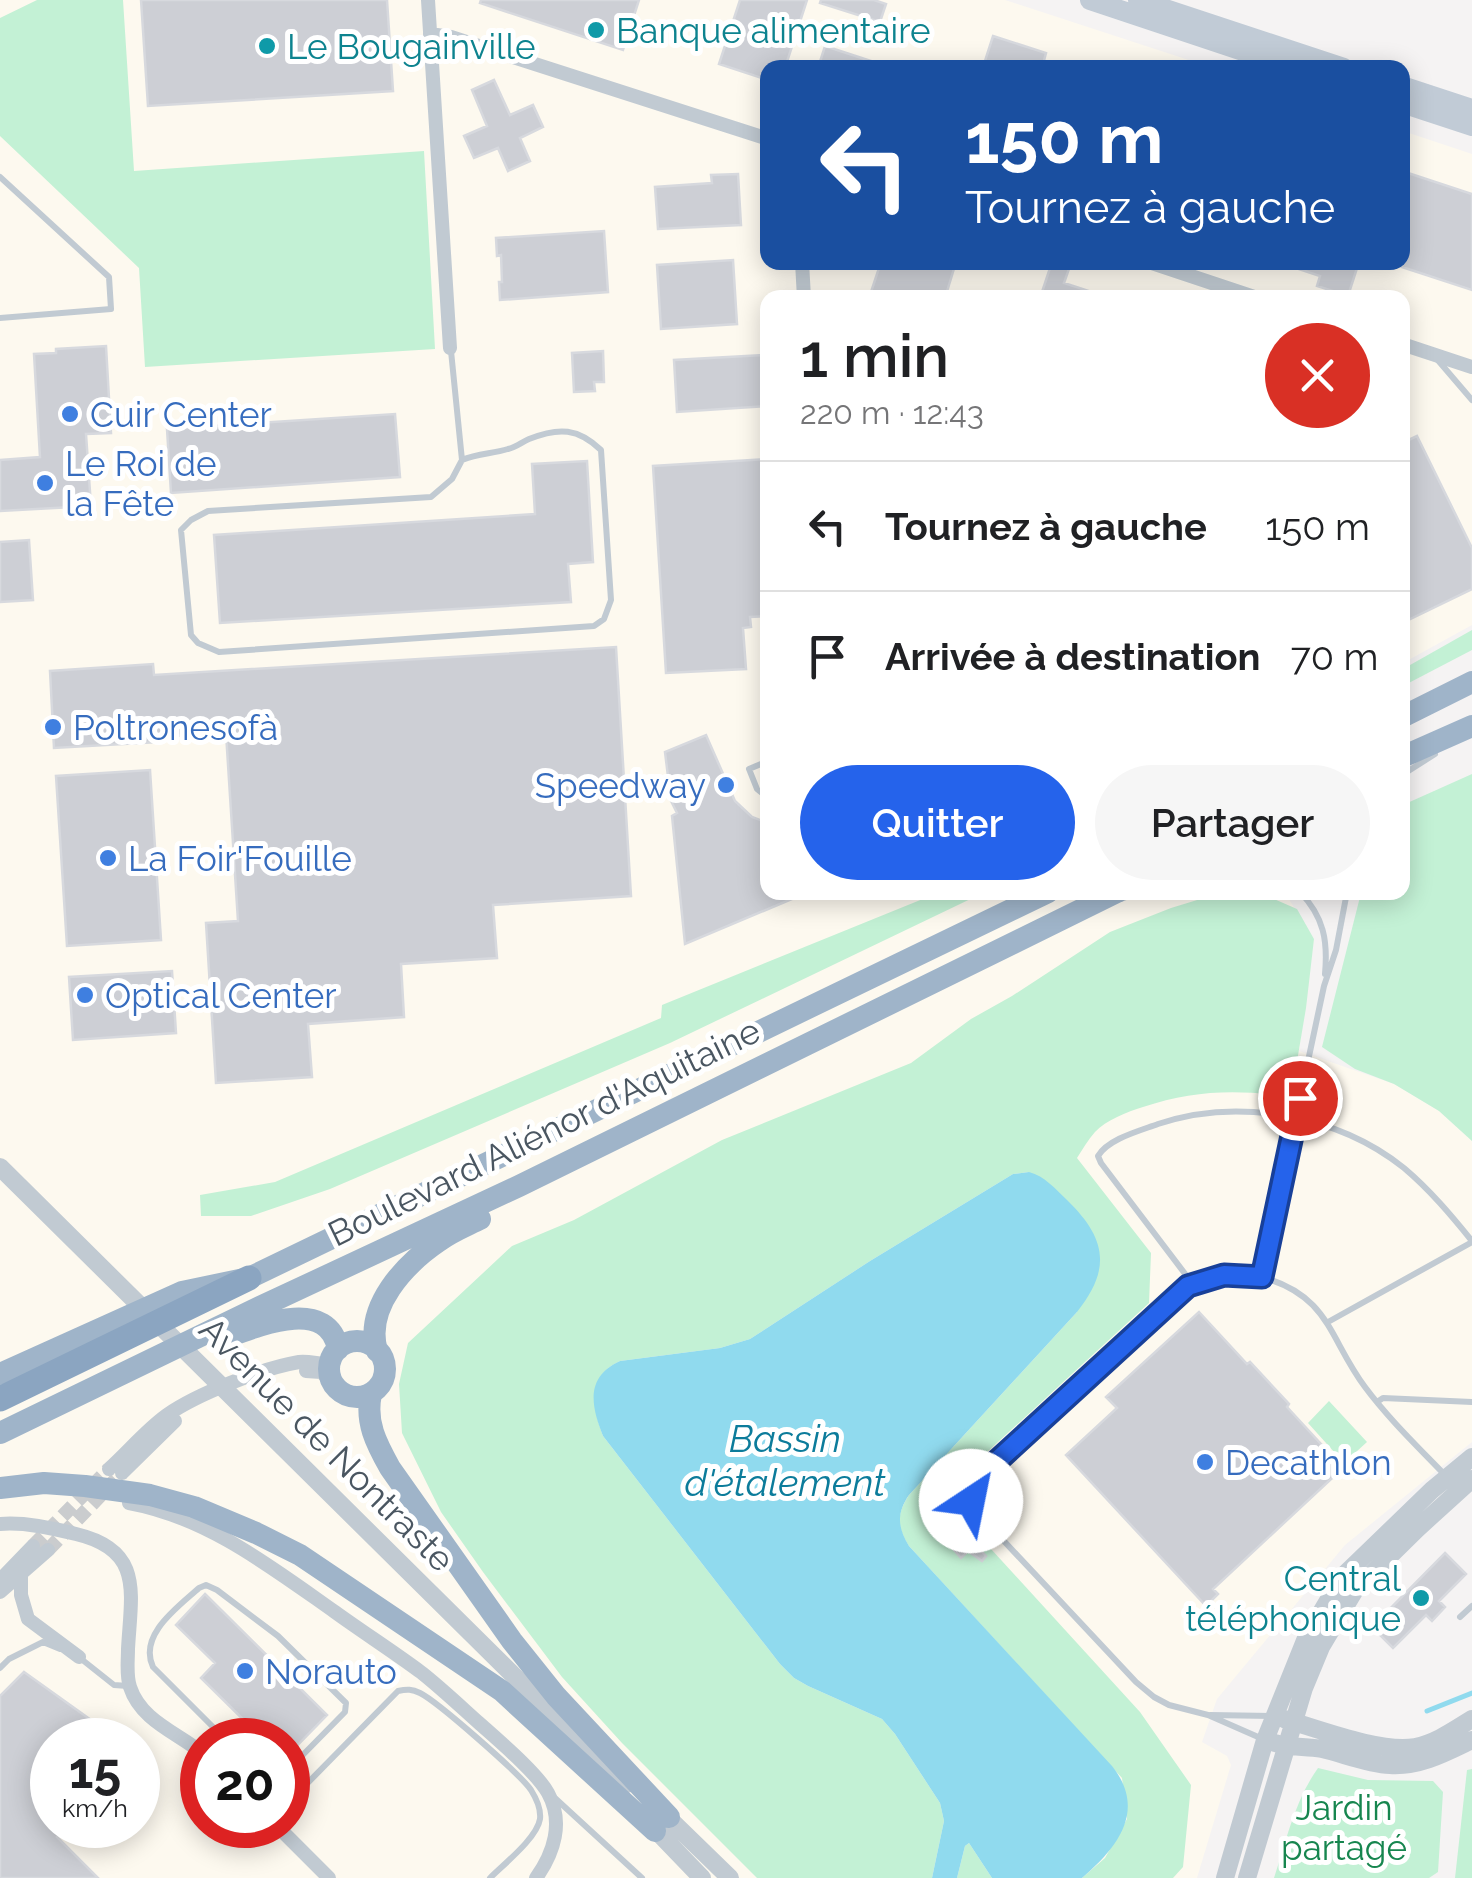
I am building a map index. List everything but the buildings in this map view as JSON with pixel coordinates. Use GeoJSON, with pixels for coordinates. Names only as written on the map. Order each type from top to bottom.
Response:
{"type":"FeatureCollection","features":[{"type":"Feature","properties":{"kind":"highway"},"geometry":{"type":"LineString","coordinates":[[1410,713],[1472,682]]}},
{"type":"Feature","properties":{"kind":"highway"},"geometry":{"type":"LineString","coordinates":[[1410,754],[1466,734]]}},
{"type":"Feature","properties":{"kind":"highway","name":"Boulevard Aliénor d'Aquitaine"},"geometry":{"type":"LineString","coordinates":[[0,1374],[182,1292],[249,1278],[1031,900]]}},
{"type":"Feature","properties":{"kind":"highway","name":"Boulevard Aliénor d'Aquitaine"},"geometry":{"type":"LineString","coordinates":[[0,1433],[519,1186],[1102,900]]}},
{"type":"Feature","properties":{"kind":"highway"},"geometry":{"type":"LineString","coordinates":[[142,1364],[247,1330],[307,1318],[328,1326],[336,1340],[333,1365],[344,1394],[371,1394],[384,1374],[374,1334],[375,1318],[395,1284],[416,1259],[442,1239],[502,1208],[519,1186]]}},
{"type":"Feature","properties":{"kind":"highway"},"geometry":{"type":"LineString","coordinates":[[0,1399],[249,1278]]}},
{"type":"Feature","properties":{"kind":"highway"},"geometry":{"type":"LineString","coordinates":[[333,1365],[354,1342],[378,1351]]}},
{"type":"Feature","properties":{"kind":"highway"},"geometry":{"type":"LineString","coordinates":[[0,1364],[60,1345]]}},
{"type":"Feature","properties":{"kind":"highway"},"geometry":{"type":"LineString","coordinates":[[371,1394],[368,1416],[375,1442],[412,1499],[512,1641],[556,1696],[616,1758],[662,1824]]}},
{"type":"Feature","properties":{"kind":"highway"},"geometry":{"type":"LineString","coordinates":[[2,1488],[44,1483],[150,1495],[194,1507],[256,1533],[300,1556],[502,1691],[662,1824]]}},
{"type":"Feature","properties":{"kind":"main road"},"geometry":{"type":"LineString","coordinates":[[1090,0],[1138,8],[1243,59]]}},
{"type":"Feature","properties":{"kind":"main road"},"geometry":{"type":"LineString","coordinates":[[1138,8],[1167,4],[1322,60]]}},
{"type":"Feature","properties":{"kind":"main road"},"geometry":{"type":"LineString","coordinates":[[1410,89],[1472,109]]}},
{"type":"Feature","properties":{"kind":"main road"},"geometry":{"type":"LineString","coordinates":[[1410,106],[1472,126]]}},
{"type":"Feature","properties":{"kind":"street"},"geometry":{"type":"LineString","coordinates":[[428,0],[450,348]]}},
{"type":"Feature","properties":{"kind":"street"},"geometry":{"type":"LineString","coordinates":[[430,34],[451,37],[760,136]]}},
{"type":"Feature","properties":{"kind":"street"},"geometry":{"type":"LineString","coordinates":[[1185,270],[1236,290]]}},
{"type":"Feature","properties":{"kind":"street"},"geometry":{"type":"LineString","coordinates":[[1410,347],[1472,367]]}},
{"type":"Feature","properties":{"kind":"street","name":"Avenue de Nontraste"},"geometry":{"type":"LineString","coordinates":[[0,1167],[662,1824],[730,1878]]}},
{"type":"Feature","properties":{"kind":"street"},"geometry":{"type":"LineString","coordinates":[[116,1471],[166,1416],[202,1396],[304,1361],[333,1365]]}},
{"type":"Feature","properties":{"kind":"street"},"geometry":{"type":"LineString","coordinates":[[1247,1878],[1286,1746],[1321,1647],[1355,1590],[1459,1482],[1472,1457]]}},
{"type":"Feature","properties":{"kind":"street"},"geometry":{"type":"LineString","coordinates":[[1225,1878],[1274,1716],[1306,1638],[1342,1577],[1459,1482]]}},
{"type":"Feature","properties":{"kind":"street"},"geometry":{"type":"LineString","coordinates":[[2,1488],[82,1493],[145,1506],[192,1522],[244,1549],[422,1674],[508,1748],[548,1792],[557,1817],[554,1843],[536,1878]]}},
{"type":"Feature","properties":{"kind":"street"},"geometry":{"type":"LineString","coordinates":[[0,1524],[16,1523],[92,1538],[112,1548],[122,1559],[131,1589],[129,1686],[152,1718],[180,1737]]}},
{"type":"Feature","properties":{"kind":"street"},"geometry":{"type":"LineString","coordinates":[[0,1580],[40,1548],[24,1572],[0,1592]]}},
{"type":"Feature","properties":{"kind":"street"},"geometry":{"type":"LineString","coordinates":[[24,1572],[21,1595],[28,1618],[79,1657]]}},
{"type":"Feature","properties":{"kind":"street"},"geometry":{"type":"LineString","coordinates":[[1274,1716],[1392,1747],[1414,1747],[1434,1741],[1472,1719]]}},
{"type":"Feature","properties":{"kind":"street"},"geometry":{"type":"LineString","coordinates":[[1265,1740],[1390,1766],[1417,1763],[1472,1740]]}},
{"type":"Feature","properties":{"kind":"street","name":"Avenue de Nontraste"},"geometry":{"type":"LineString","coordinates":[[662,1824],[702,1878]]}},
{"type":"Feature","properties":{"kind":"street"},"geometry":{"type":"LineString","coordinates":[[299,1848],[329,1878]]}},
{"type":"Feature","properties":{"kind":"lane"},"geometry":{"type":"LineString","coordinates":[[0,177],[109,277],[110,309],[0,318]]}},
{"type":"Feature","properties":{"kind":"lane"},"geometry":{"type":"LineString","coordinates":[[450,348],[462,460],[452,479],[430,497],[208,511],[191,520],[181,530],[191,635],[198,643],[219,652],[594,626],[604,619],[610,600],[601,450],[582,435],[552,432],[512,449],[462,460]]}},
{"type":"Feature","properties":{"kind":"lane"},"geometry":{"type":"LineString","coordinates":[[1432,354],[1472,400]]}},
{"type":"Feature","properties":{"kind":"lane"},"geometry":{"type":"LineString","coordinates":[[1466,734],[1472,734]]}},
{"type":"Feature","properties":{"kind":"lane"},"geometry":{"type":"LineString","coordinates":[[1410,770],[1444,749]]}},
{"type":"Feature","properties":{"kind":"lane"},"geometry":{"type":"LineString","coordinates":[[760,765],[749,770],[760,792]]}},
{"type":"Feature","properties":{"kind":"lane"},"geometry":{"type":"LineString","coordinates":[[1067,917],[1116,900]]}},
{"type":"Feature","properties":{"kind":"lane"},"geometry":{"type":"LineString","coordinates":[[1308,900],[1324,932],[1327,948],[1324,986]]}},
{"type":"Feature","properties":{"kind":"lane"},"geometry":{"type":"LineString","coordinates":[[1262,1277],[1345,900]]}},
{"type":"Feature","properties":{"kind":"lane"},"geometry":{"type":"LineString","coordinates":[[1192,1284],[1101,1163],[1101,1150],[1162,1123],[1212,1112],[1260,1112],[1296,1119],[1354,1138],[1401,1166],[1436,1198],[1472,1241],[1328,1322]]}},
{"type":"Feature","properties":{"kind":"lane"},"geometry":{"type":"LineString","coordinates":[[1265,1740],[1208,1715],[1169,1705],[1136,1682],[973,1508],[972,1484],[1147,1321],[1192,1284],[1224,1275],[1275,1281],[1312,1303],[1328,1322],[1362,1384],[1459,1482]]}},
{"type":"Feature","properties":{"kind":"lane"},"geometry":{"type":"LineString","coordinates":[[1377,1402],[1383,1398],[1472,1402]]}},
{"type":"Feature","properties":{"kind":"lane"},"geometry":{"type":"LineString","coordinates":[[204,1718],[149,1659],[156,1631],[206,1585],[278,1636],[346,1703],[345,1712],[310,1748]]}},
{"type":"Feature","properties":{"kind":"lane"},"geometry":{"type":"LineString","coordinates":[[1460,1617],[1472,1606]]}},
{"type":"Feature","properties":{"kind":"lane"},"geometry":{"type":"LineString","coordinates":[[0,1668],[43,1642],[79,1657],[114,1685],[129,1686]]}},
{"type":"Feature","properties":{"kind":"lane"},"geometry":{"type":"LineString","coordinates":[[310,1781],[398,1692],[409,1690],[428,1698],[497,1757],[532,1792],[539,1807],[537,1828],[490,1878]]}},
{"type":"Feature","properties":{"kind":"lane"},"geometry":{"type":"LineString","coordinates":[[1208,1715],[1274,1716]]}},
{"type":"Feature","properties":{"kind":"lane"},"geometry":{"type":"LineString","coordinates":[[548,1792],[642,1878]]}},
{"type":"Feature","properties":{"kind":"shaded area"},"geometry":{"type":"Polygon","coordinates":[[[0,0],[1005,0],[1189,60],[760,60],[760,270],[1410,270],[1410,133],[1472,154],[1472,625],[1410,659],[1410,290],[760,290],[760,900],[1289,900],[1314,939],[1299,1051],[1394,1084],[1439,1111],[1472,1141],[1472,1442],[1345,1545],[1217,1699],[1202,1742],[1227,1756],[1231,1765],[1197,1878],[0,1878],[0,0]]]}},
{"type":"Feature","properties":{"kind":"green space"},"geometry":{"type":"Polygon","coordinates":[[[37,0],[123,0],[134,171],[424,151],[435,349],[145,367],[139,268],[0,136],[0,18],[37,0]]]}},
{"type":"Feature","properties":{"kind":"green space"},"geometry":{"type":"Polygon","coordinates":[[[1472,630],[1472,650],[1410,682],[1410,665],[1472,630]]]}},
{"type":"Feature","properties":{"kind":"green space"},"geometry":{"type":"Polygon","coordinates":[[[1472,774],[1472,1141],[1439,1111],[1394,1084],[1355,1069],[1322,1047],[1359,900],[1410,900],[1410,802],[1472,774]]]}},
{"type":"Feature","properties":{"kind":"green space"},"geometry":{"type":"Polygon","coordinates":[[[920,900],[968,900],[670,1043],[330,1189],[251,1216],[201,1216],[200,1195],[275,1182],[661,1018],[662,1005],[920,900]]]}},
{"type":"Feature","properties":{"kind":"green space"},"geometry":{"type":"Polygon","coordinates":[[[1197,900],[1276,900],[1297,909],[1314,939],[1291,1097],[1234,1092],[1180,1097],[1124,1114],[1095,1132],[1077,1158],[1151,1253],[1149,1303],[961,1476],[950,1491],[954,1506],[970,1526],[1140,1712],[1191,1785],[1183,1867],[1173,1878],[1082,1878],[1105,1858],[1127,1819],[1122,1778],[909,1546],[900,1527],[900,1515],[909,1495],[1077,1312],[1029,1172],[1013,1174],[750,1339],[720,1348],[620,1361],[609,1367],[597,1384],[596,1414],[603,1436],[780,1664],[808,1686],[882,1719],[940,1803],[944,1821],[932,1878],[757,1878],[562,1677],[441,1512],[402,1433],[399,1384],[408,1343],[512,1246],[574,1220],[722,1140],[911,1063],[971,1019],[1110,932],[1197,900]]]}},
{"type":"Feature","properties":{"kind":"green space"},"geometry":{"type":"Polygon","coordinates":[[[1329,1401],[1367,1442],[1344,1463],[1308,1423],[1329,1401]]]}},
{"type":"Feature","properties":{"kind":"green space","name":"Jardin partagé"},"geometry":{"type":"Polygon","coordinates":[[[1318,1768],[1368,1780],[1433,1781],[1443,1792],[1438,1872],[1429,1878],[1274,1878],[1297,1807],[1318,1768]]]}},
{"type":"Feature","properties":{"kind":"green space"},"geometry":{"type":"Polygon","coordinates":[[[1472,1769],[1472,1878],[1455,1878],[1467,1770],[1472,1769]]]}},
{"type":"Feature","properties":{"kind":"green space"},"geometry":{"type":"Polygon","coordinates":[[[969,1843],[992,1878],[957,1878],[969,1843]]]}},
{"type":"Feature","properties":{"kind":"water","name":"Bassin d'étalement"},"geometry":{"type":"Polygon","coordinates":[[[1029,1172],[1054,1187],[1090,1227],[1100,1254],[1096,1281],[1077,1312],[909,1495],[900,1515],[901,1527],[909,1546],[1112,1766],[1122,1782],[1127,1813],[1117,1841],[1082,1878],[992,1878],[969,1843],[957,1878],[932,1878],[944,1821],[940,1803],[895,1734],[882,1719],[808,1686],[780,1664],[603,1436],[594,1393],[601,1375],[620,1361],[720,1348],[750,1339],[1013,1174],[1029,1172]]]}},
{"type":"Feature","properties":{"kind":"waterway"},"geometry":{"type":"LineString","coordinates":[[1427,1711],[1472,1693]]}},
{"type":"Feature","properties":{"kind":"tunnel"},"geometry":{"type":"LineString","coordinates":[[33,1546],[109,1469]]}},
{"type":"Feature","properties":{"kind":"tunnel"},"geometry":{"type":"LineString","coordinates":[[48,1550],[122,1473]]}},
{"type":"Feature","properties":{"kind":"place","name":"Banque alimentaire"},"geometry":{"type":"Point","coordinates":[596,30]}},
{"type":"Feature","properties":{"kind":"place","name":"Le Bougainville"},"geometry":{"type":"Point","coordinates":[267,46]}},
{"type":"Feature","properties":{"kind":"place","name":"Cuir Center"},"geometry":{"type":"Point","coordinates":[70,414]}},
{"type":"Feature","properties":{"kind":"place","name":"Le Roi de la Fête"},"geometry":{"type":"Point","coordinates":[45,483]}},
{"type":"Feature","properties":{"kind":"place","name":"Poltronesofà"},"geometry":{"type":"Point","coordinates":[53,727]}},
{"type":"Feature","properties":{"kind":"place","name":"Speedway"},"geometry":{"type":"Point","coordinates":[726,785]}},
{"type":"Feature","properties":{"kind":"place","name":"La Foir'Fouille"},"geometry":{"type":"Point","coordinates":[108,858]}},
{"type":"Feature","properties":{"kind":"place","name":"Optical Center"},"geometry":{"type":"Point","coordinates":[85,995]}},
{"type":"Feature","properties":{"kind":"place","name":"Decathlon"},"geometry":{"type":"Point","coordinates":[1205,1462]}},
{"type":"Feature","properties":{"kind":"place","name":"Central téléphonique"},"geometry":{"type":"Point","coordinates":[1421,1598]}},
{"type":"Feature","properties":{"kind":"place","name":"Norauto"},"geometry":{"type":"Point","coordinates":[245,1671]}},
{"type":"Feature","properties":{"kind":"route"},"geometry":{"type":"LineString","coordinates":[[971,1501],[972,1484],[1188,1286],[1224,1275],[1262,1277],[1300,1098]]}}]}
